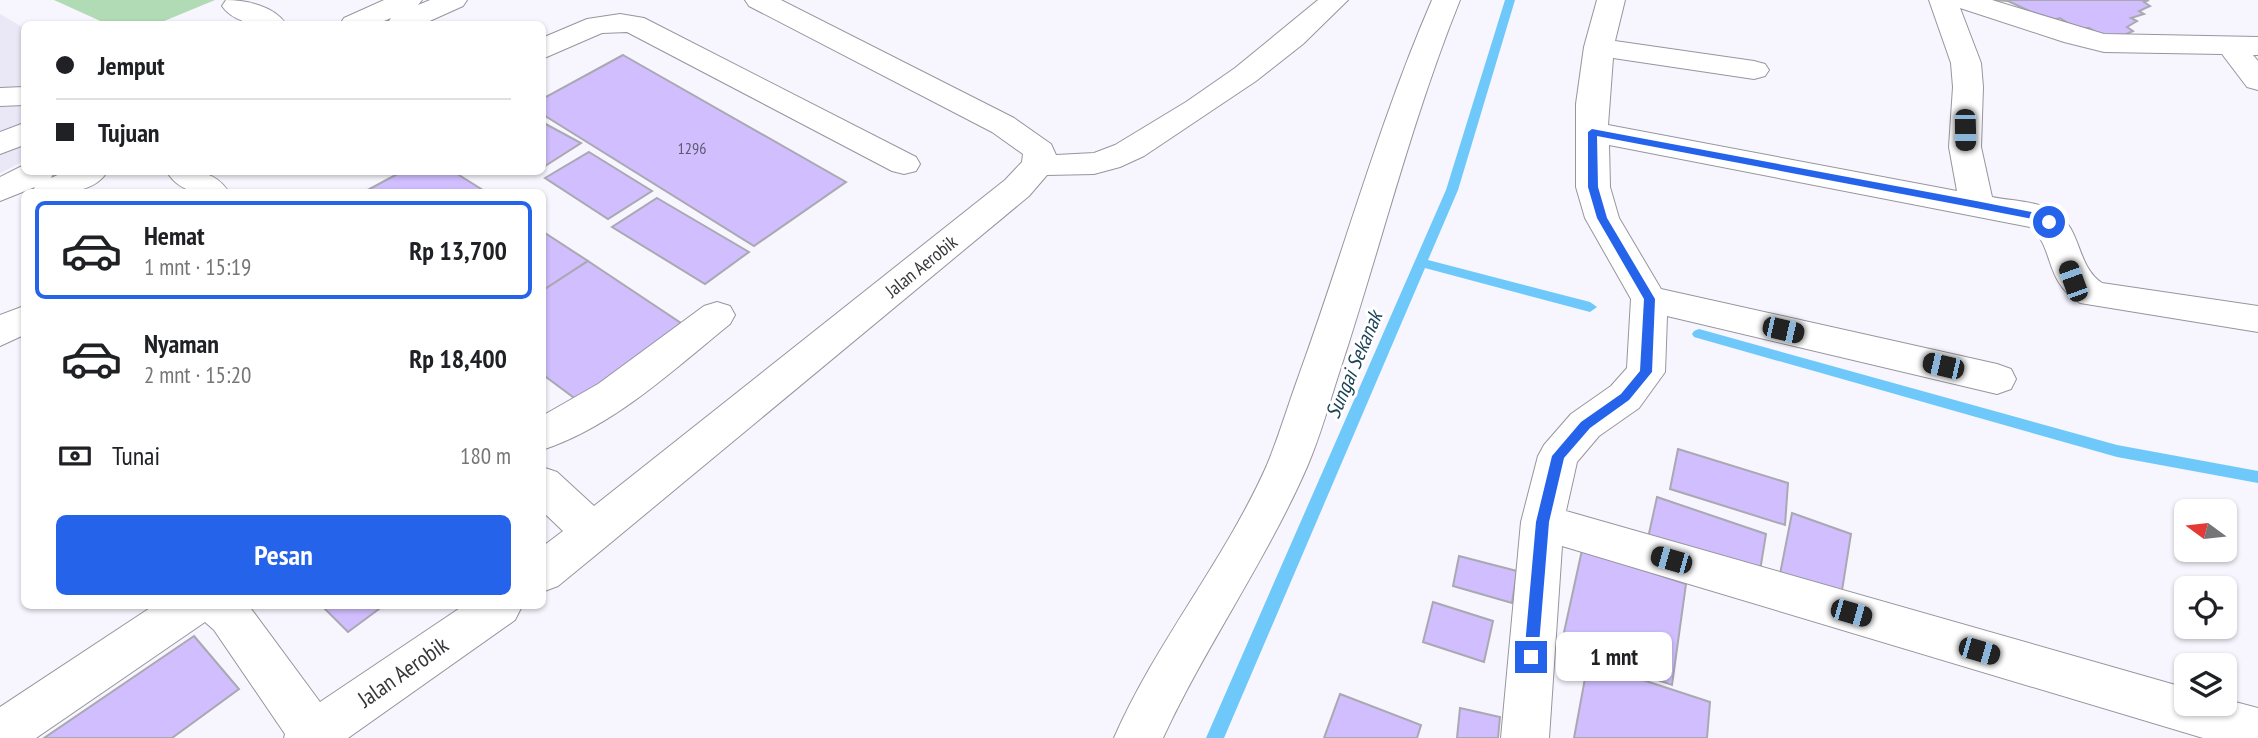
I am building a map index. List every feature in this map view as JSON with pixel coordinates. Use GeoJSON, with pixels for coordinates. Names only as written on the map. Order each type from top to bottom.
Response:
{"type":"FeatureCollection","features":[{"type":"Feature","properties":{"kind":"street"},"geometry":{"type":"LineString","coordinates":[[361,21],[408,0]]}},
{"type":"Feature","properties":{"kind":"street"},"geometry":{"type":"LineString","coordinates":[[408,21],[453,0]]}},
{"type":"Feature","properties":{"kind":"street"},"geometry":{"type":"LineString","coordinates":[[759,0],[1003,125],[1040,151],[1038,165],[1096,163],[1128,151],[1175,124],[1234,82],[1334,0]]}},
{"type":"Feature","properties":{"kind":"street"},"geometry":{"type":"LineString","coordinates":[[1138,738],[1169,674],[1249,540],[1287,466],[1345,299],[1420,62],[1446,0]]}},
{"type":"Feature","properties":{"kind":"street"},"geometry":{"type":"LineString","coordinates":[[1525,738],[1542,522],[1558,456],[1586,425],[1625,397],[1646,372],[1649,299],[1602,218],[1593,187],[1592,104],[1599,47],[1611,0]]}},
{"type":"Feature","properties":{"kind":"street"},"geometry":{"type":"LineString","coordinates":[[1943,0],[1966,63],[1968,86],[1965,147],[1976,204]]}},
{"type":"Feature","properties":{"kind":"street"},"geometry":{"type":"LineString","coordinates":[[1964,0],[2074,36],[2104,43],[2245,46],[2258,81]]}},
{"type":"Feature","properties":{"kind":"street"},"geometry":{"type":"LineString","coordinates":[[234,2],[267,21]]}},
{"type":"Feature","properties":{"kind":"street"},"geometry":{"type":"LineString","coordinates":[[546,48],[592,25],[618,21],[634,24],[904,164]]}},
{"type":"Feature","properties":{"kind":"street"},"geometry":{"type":"LineString","coordinates":[[1599,47],[1754,70]]}},
{"type":"Feature","properties":{"kind":"street"},"geometry":{"type":"LineString","coordinates":[[0,97],[21,96]]}},
{"type":"Feature","properties":{"kind":"street"},"geometry":{"type":"LineString","coordinates":[[1592,132],[2041,218],[2049,222],[2054,229],[2073,281],[2080,288],[2093,294],[2258,319]]}},
{"type":"Feature","properties":{"kind":"street"},"geometry":{"type":"LineString","coordinates":[[0,144],[21,134]]}},
{"type":"Feature","properties":{"kind":"street","name":"Jalan Aerobik"},"geometry":{"type":"LineString","coordinates":[[546,570],[1017,188],[1038,165]]}},
{"type":"Feature","properties":{"kind":"street"},"geometry":{"type":"LineString","coordinates":[[0,190],[32,175]]}},
{"type":"Feature","properties":{"kind":"street"},"geometry":{"type":"LineString","coordinates":[[54,189],[85,175]]}},
{"type":"Feature","properties":{"kind":"street"},"geometry":{"type":"LineString","coordinates":[[187,175],[208,189]]}},
{"type":"Feature","properties":{"kind":"street"},"geometry":{"type":"LineString","coordinates":[[0,216],[21,206]]}},
{"type":"Feature","properties":{"kind":"street"},"geometry":{"type":"LineString","coordinates":[[1649,299],[1997,379]]}},
{"type":"Feature","properties":{"kind":"street"},"geometry":{"type":"LineString","coordinates":[[546,432],[582,414],[631,381],[717,315]]}},
{"type":"Feature","properties":{"kind":"street"},"geometry":{"type":"LineString","coordinates":[[0,332],[21,321]]}},
{"type":"Feature","properties":{"kind":"street"},"geometry":{"type":"LineString","coordinates":[[546,488],[593,532]]}},
{"type":"Feature","properties":{"kind":"street"},"geometry":{"type":"LineString","coordinates":[[1542,522],[2258,731]]}},
{"type":"Feature","properties":{"kind":"street"},"geometry":{"type":"LineString","coordinates":[[0,735],[186,609]]}},
{"type":"Feature","properties":{"kind":"street"},"geometry":{"type":"LineString","coordinates":[[222,609],[230,616],[311,736]]}},
{"type":"Feature","properties":{"kind":"street","name":"Jalan Aerobik"},"geometry":{"type":"LineString","coordinates":[[311,736],[495,609]]}},
{"type":"Feature","properties":{"kind":"shaded area"},"geometry":{"type":"Polygon","coordinates":[[[0,14],[21,26],[21,162],[0,173],[0,14]]]}},
{"type":"Feature","properties":{"kind":"green space"},"geometry":{"type":"Polygon","coordinates":[[[54,0],[215,0],[164,21],[100,21],[54,0]]]}},
{"type":"Feature","properties":{"kind":"building"},"geometry":{"type":"Polygon","coordinates":[[[1994,0],[2149,0],[2144,2],[2150,6],[2139,11],[2144,14],[2131,18],[2137,21],[2127,27],[2133,31],[2112,41],[2089,28],[2077,29],[2060,18],[2051,21],[2008,1],[1994,0]]]}},
{"type":"Feature","properties":{"kind":"building"},"geometry":{"type":"Polygon","coordinates":[[[623,55],[846,182],[754,246],[546,116],[546,97],[623,55]]]}},
{"type":"Feature","properties":{"kind":"building"},"geometry":{"type":"Polygon","coordinates":[[[546,124],[581,143],[546,165],[546,124]]]}},
{"type":"Feature","properties":{"kind":"building"},"geometry":{"type":"Polygon","coordinates":[[[589,152],[652,191],[608,219],[545,178],[589,152]]]}},
{"type":"Feature","properties":{"kind":"building"},"geometry":{"type":"Polygon","coordinates":[[[395,175],[459,175],[481,189],[370,189],[395,175]]]}},
{"type":"Feature","properties":{"kind":"building"},"geometry":{"type":"Polygon","coordinates":[[[657,198],[749,252],[705,284],[612,227],[657,198]]]}},
{"type":"Feature","properties":{"kind":"building"},"geometry":{"type":"Polygon","coordinates":[[[546,234],[588,261],[546,288],[546,234]]]}},
{"type":"Feature","properties":{"kind":"building"},"geometry":{"type":"Polygon","coordinates":[[[588,261],[690,329],[585,406],[546,377],[546,288],[588,261]]]}},
{"type":"Feature","properties":{"kind":"building"},"geometry":{"type":"Polygon","coordinates":[[[1678,449],[1788,483],[1785,525],[1670,489],[1678,449]]]}},
{"type":"Feature","properties":{"kind":"building"},"geometry":{"type":"Polygon","coordinates":[[[1657,497],[1766,534],[1759,577],[1648,538],[1657,497]]]}},
{"type":"Feature","properties":{"kind":"building"},"geometry":{"type":"Polygon","coordinates":[[[1792,513],[1851,534],[1841,597],[1780,574],[1792,513]]]}},
{"type":"Feature","properties":{"kind":"building"},"geometry":{"type":"Polygon","coordinates":[[[1582,550],[1686,584],[1672,685],[1561,646],[1582,550]]]}},
{"type":"Feature","properties":{"kind":"building"},"geometry":{"type":"Polygon","coordinates":[[[1459,556],[1517,571],[1512,603],[1453,586],[1459,556]]]}},
{"type":"Feature","properties":{"kind":"building"},"geometry":{"type":"Polygon","coordinates":[[[1433,602],[1493,621],[1484,662],[1423,642],[1433,602]]]}},
{"type":"Feature","properties":{"kind":"building"},"geometry":{"type":"Polygon","coordinates":[[[325,609],[379,609],[348,632],[325,609]]]}},
{"type":"Feature","properties":{"kind":"building"},"geometry":{"type":"Polygon","coordinates":[[[194,636],[239,689],[172,738],[44,738],[194,636]]]}},
{"type":"Feature","properties":{"kind":"building"},"geometry":{"type":"Polygon","coordinates":[[[1588,662],[1710,702],[1707,738],[1574,738],[1588,662]]]}},
{"type":"Feature","properties":{"kind":"building"},"geometry":{"type":"Polygon","coordinates":[[[1340,694],[1421,725],[1417,738],[1324,738],[1340,694]]]}},
{"type":"Feature","properties":{"kind":"building"},"geometry":{"type":"Polygon","coordinates":[[[1460,708],[1500,717],[1498,738],[1457,738],[1460,708]]]}},
{"type":"Feature","properties":{"kind":"waterway","name":"Sungai Sekanak"},"geometry":{"type":"LineString","coordinates":[[1215,738],[1452,190],[1510,0]]}},
{"type":"Feature","properties":{"kind":"waterway"},"geometry":{"type":"LineString","coordinates":[[1421,263],[1590,307]]}},
{"type":"Feature","properties":{"kind":"waterway"},"geometry":{"type":"LineString","coordinates":[[1699,334],[2117,451],[2258,477]]}},
{"type":"Feature","properties":{"kind":"route"},"geometry":{"type":"LineString","coordinates":[[1531,657],[1542,522],[1558,456],[1586,425],[1625,397],[1646,372],[1649,299],[1602,218],[1593,187],[1592,132],[1976,204],[2049,222]]}}]}
